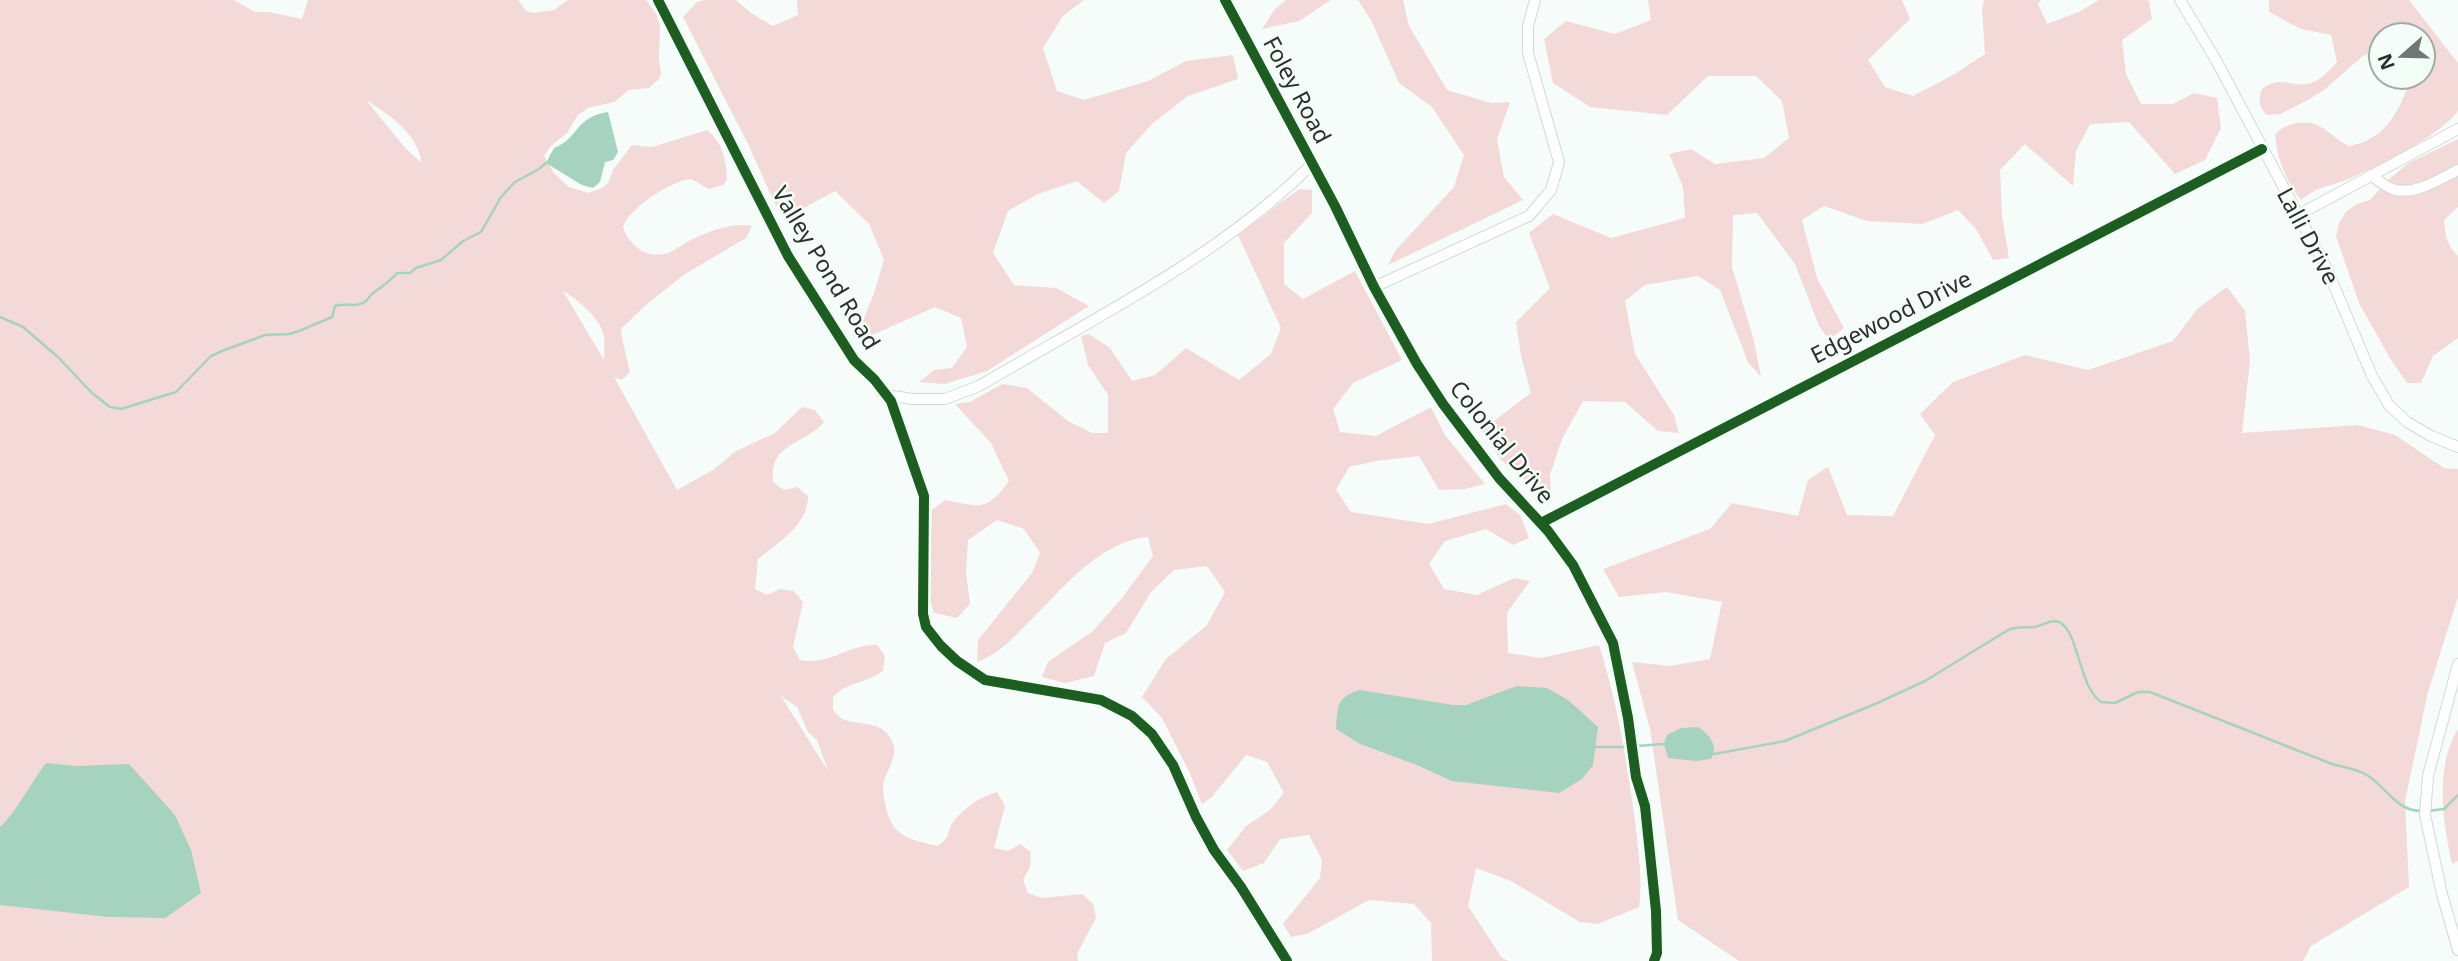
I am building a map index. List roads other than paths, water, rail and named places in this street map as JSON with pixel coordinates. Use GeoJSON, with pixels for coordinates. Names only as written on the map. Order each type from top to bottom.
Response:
{"type":"FeatureCollection","features":[{"type":"Feature","properties":{"kind":"street","name":"Valley Pond Road"},"geometry":{"type":"LineString","coordinates":[[658,0],[788,256],[854,360],[874,379],[891,401],[924,496],[923,614],[926,628],[957,661],[985,680],[1101,700],[1132,716],[1152,734],[1173,765],[1214,850],[1241,887],[1287,961]]}},
{"type":"Feature","properties":{"kind":"street","name":"Foley Road"},"geometry":{"type":"LineString","coordinates":[[886,395],[913,399],[946,399],[979,386],[1225,238],[1282,195],[1312,164],[1225,0]]}},
{"type":"Feature","properties":{"kind":"street"},"geometry":{"type":"LineString","coordinates":[[1374,287],[1529,216],[1551,190],[1559,162],[1528,53],[1528,26],[1535,0]]}},
{"type":"Feature","properties":{"kind":"street","name":"Lalli Drive"},"geometry":{"type":"LineString","coordinates":[[2180,0],[2216,60],[2298,215],[2332,281],[2372,376],[2389,405],[2407,422],[2458,447]]}},
{"type":"Feature","properties":{"kind":"street"},"geometry":{"type":"LineString","coordinates":[[2298,215],[2458,129]]}},
{"type":"Feature","properties":{"kind":"street","name":"Edgewood Drive"},"geometry":{"type":"LineString","coordinates":[[1541,523],[2262,149]]}},
{"type":"Feature","properties":{"kind":"street","name":"Colonial Drive"},"geometry":{"type":"LineString","coordinates":[[1312,164],[1374,287],[1443,404],[1499,478],[1541,523],[1573,565],[1613,643],[1636,776],[1645,806],[1656,911],[1657,953],[1654,961]]}},
{"type":"Feature","properties":{"kind":"street"},"geometry":{"type":"LineString","coordinates":[[2371,175],[2390,188],[2401,191],[2418,189],[2458,170]]}},
{"type":"Feature","properties":{"kind":"street"},"geometry":{"type":"LineString","coordinates":[[2458,664],[2428,776],[2425,815],[2442,894],[2458,950]]}},
{"type":"Feature","properties":{"kind":"waterway"},"geometry":{"type":"LineString","coordinates":[[0,317],[23,327],[58,357],[92,393],[110,407],[121,409],[176,392],[211,356],[265,335],[299,331],[332,317],[335,306],[365,302],[397,273],[410,273],[416,268],[441,260],[463,241],[481,232],[501,197],[515,182],[546,163]]}},
{"type":"Feature","properties":{"kind":"waterway"},"geometry":{"type":"LineString","coordinates":[[1714,754],[1785,741],[1925,681],[2008,630],[2055,621],[2063,624],[2069,632],[2087,683],[2101,702],[2115,703],[2138,692],[2150,692],[2332,764],[2361,772],[2404,807],[2421,811]]}},
{"type":"Feature","properties":{"kind":"waterway"},"geometry":{"type":"LineString","coordinates":[[1637,746],[1664,744]]}},
{"type":"Feature","properties":{"kind":"waterway"},"geometry":{"type":"LineString","coordinates":[[1595,747],[1627,747]]}},
{"type":"Feature","properties":{"kind":"waterway"},"geometry":{"type":"LineString","coordinates":[[2428,811],[2444,809],[2458,795]]}}]}
